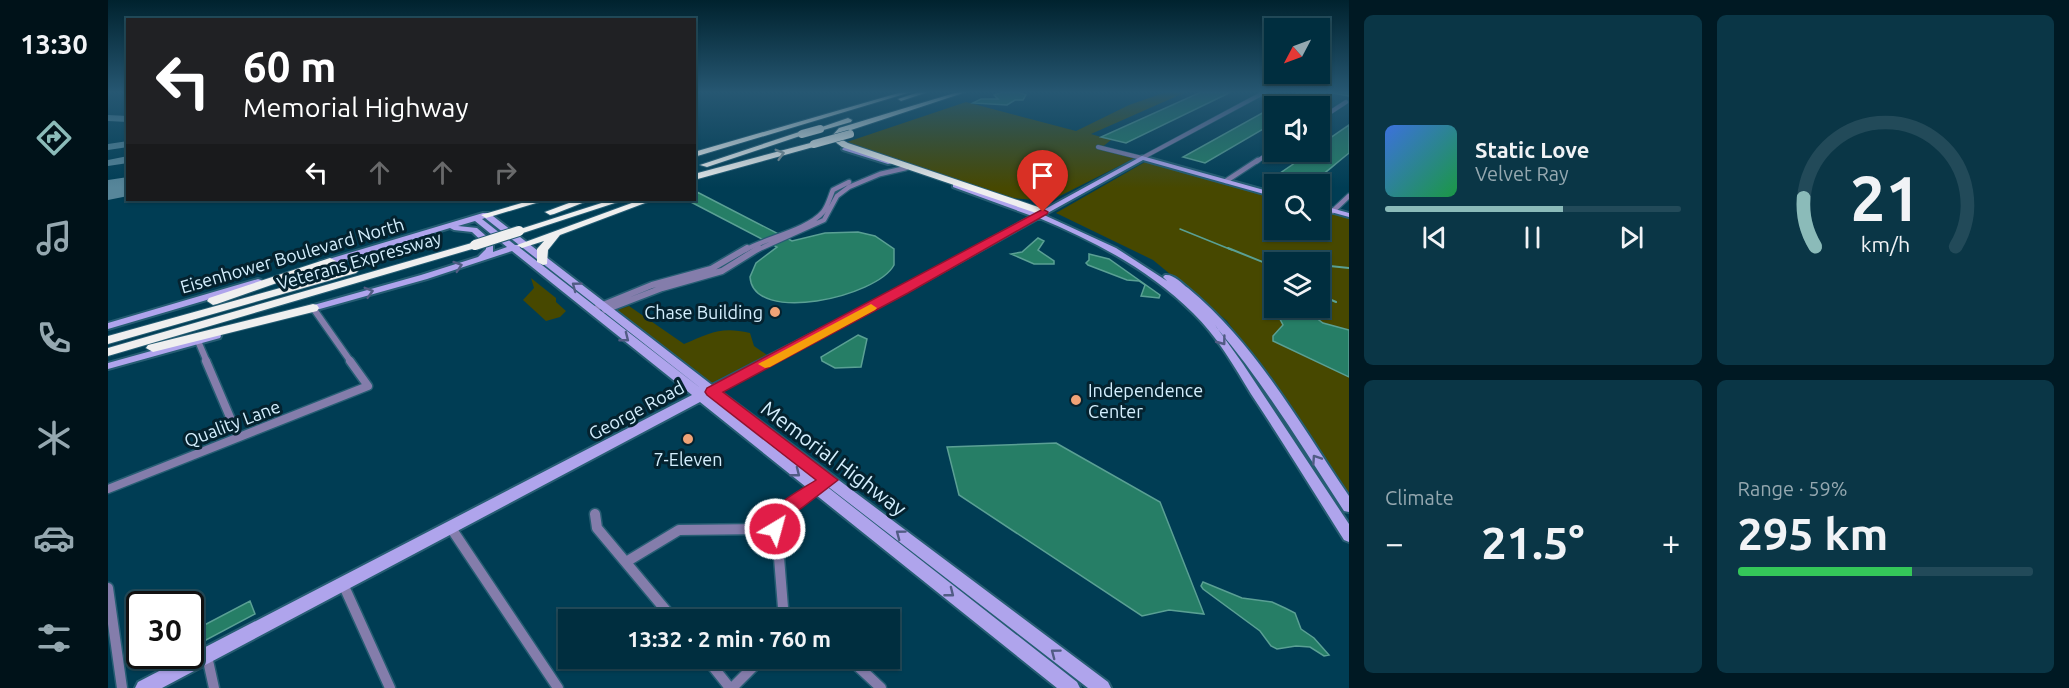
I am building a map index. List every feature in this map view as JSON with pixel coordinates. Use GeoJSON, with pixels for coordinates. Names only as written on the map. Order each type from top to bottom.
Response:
{"type":"FeatureCollection","features":[{"type":"Feature","properties":{"kind":"highway"},"geometry":{"type":"LineString","coordinates":[[696,154],[804,124]]}},
{"type":"Feature","properties":{"kind":"highway"},"geometry":{"type":"LineString","coordinates":[[820,124],[809,130],[812,138],[845,149]]}},
{"type":"Feature","properties":{"kind":"highway"},"geometry":{"type":"LineString","coordinates":[[696,167],[836,124]]}},
{"type":"Feature","properties":{"kind":"highway"},"geometry":{"type":"LineString","coordinates":[[861,124],[842,130],[836,134],[834,139],[845,146],[1040,214]]}},
{"type":"Feature","properties":{"kind":"highway"},"geometry":{"type":"LineString","coordinates":[[696,176],[880,124]]}},
{"type":"Feature","properties":{"kind":"highway"},"geometry":{"type":"LineString","coordinates":[[696,161],[772,134]]}},
{"type":"Feature","properties":{"kind":"highway"},"geometry":{"type":"LineString","coordinates":[[696,182],[746,163]]}},
{"type":"Feature","properties":{"kind":"highway"},"geometry":{"type":"LineString","coordinates":[[481,217],[537,201]]}},
{"type":"Feature","properties":{"kind":"highway"},"geometry":{"type":"LineString","coordinates":[[550,212],[582,201]]}},
{"type":"Feature","properties":{"kind":"highway","name":"Veterans Expressway"},"geometry":{"type":"LineString","coordinates":[[515,228],[550,212],[591,201]]}},
{"type":"Feature","properties":{"kind":"highway","name":"Veterans Expressway"},"geometry":{"type":"LineString","coordinates":[[108,340],[615,201]]}},
{"type":"Feature","properties":{"kind":"highway"},"geometry":{"type":"LineString","coordinates":[[517,247],[645,201]]}},
{"type":"Feature","properties":{"kind":"highway"},"geometry":{"type":"LineString","coordinates":[[543,262],[541,252],[544,245],[570,228]]}},
{"type":"Feature","properties":{"kind":"highway","name":"Veterans Expressway"},"geometry":{"type":"LineString","coordinates":[[108,352],[222,319],[470,241]]}},
{"type":"Feature","properties":{"kind":"highway"},"geometry":{"type":"LineString","coordinates":[[108,335],[330,261]]}},
{"type":"Feature","properties":{"kind":"highway"},"geometry":{"type":"LineString","coordinates":[[108,360],[313,308]]}},
{"type":"Feature","properties":{"kind":"highway"},"geometry":{"type":"LineString","coordinates":[[108,347],[222,319]]}},
{"type":"Feature","properties":{"kind":"main road"},"geometry":{"type":"LineString","coordinates":[[845,149],[1087,230],[1137,257],[1171,279],[1210,312],[1239,346],[1349,507]]}},
{"type":"Feature","properties":{"kind":"main road"},"geometry":{"type":"LineString","coordinates":[[1142,158],[1264,192]]}},
{"type":"Feature","properties":{"kind":"main road","name":"George Road"},"geometry":{"type":"LineString","coordinates":[[144,688],[904,290],[1142,158]]}},
{"type":"Feature","properties":{"kind":"main road"},"geometry":{"type":"LineString","coordinates":[[1330,210],[1349,216]]}},
{"type":"Feature","properties":{"kind":"main road"},"geometry":{"type":"LineString","coordinates":[[1040,214],[1089,237],[1134,262],[1172,289],[1197,312],[1230,352],[1349,536]]}},
{"type":"Feature","properties":{"kind":"main road","name":"Eisenhower Boulevard North"},"geometry":{"type":"LineString","coordinates":[[108,326],[481,217]]}},
{"type":"Feature","properties":{"kind":"main road","name":"Memorial Highway"},"geometry":{"type":"LineString","coordinates":[[481,217],[517,247],[543,262],[598,310],[823,485],[986,600],[1102,688]]}},
{"type":"Feature","properties":{"kind":"main road"},"geometry":{"type":"LineString","coordinates":[[434,231],[459,228],[474,230],[491,245],[482,259]]}},
{"type":"Feature","properties":{"kind":"main road"},"geometry":{"type":"LineString","coordinates":[[108,366],[517,247]]}},
{"type":"Feature","properties":{"kind":"main road","name":"Memorial Highway"},"geometry":{"type":"LineString","coordinates":[[517,247],[523,258],[598,310]]}},
{"type":"Feature","properties":{"kind":"main road"},"geometry":{"type":"LineString","coordinates":[[482,259],[508,255],[523,258]]}},
{"type":"Feature","properties":{"kind":"main road","name":"Memorial Highway"},"geometry":{"type":"LineString","coordinates":[[823,485],[974,612],[1071,688]]}},
{"type":"Feature","properties":{"kind":"main road"},"geometry":{"type":"LineString","coordinates":[[974,612],[986,600]]}},
{"type":"Feature","properties":{"kind":"street"},"geometry":{"type":"LineString","coordinates":[[1098,147],[1142,158],[1205,124]]}},
{"type":"Feature","properties":{"kind":"street"},"geometry":{"type":"LineString","coordinates":[[1226,181],[1264,156]]}},
{"type":"Feature","properties":{"kind":"street"},"geometry":{"type":"LineString","coordinates":[[598,310],[722,271],[762,243],[818,218],[835,189],[888,166],[889,163]]}},
{"type":"Feature","properties":{"kind":"street"},"geometry":{"type":"LineString","coordinates":[[786,233],[824,220],[831,213],[838,194],[846,188],[895,169],[906,168]]}},
{"type":"Feature","properties":{"kind":"street"},"geometry":{"type":"LineString","coordinates":[[1333,211],[1349,196]]}},
{"type":"Feature","properties":{"kind":"street","name":"Quality Lane"},"geometry":{"type":"LineString","coordinates":[[108,489],[368,386],[313,308]]}},
{"type":"Feature","properties":{"kind":"street"},"geometry":{"type":"LineString","coordinates":[[198,341],[238,436]]}},
{"type":"Feature","properties":{"kind":"street"},"geometry":{"type":"LineString","coordinates":[[783,609],[776,520],[783,512],[823,485]]}},
{"type":"Feature","properties":{"kind":"street"},"geometry":{"type":"LineString","coordinates":[[595,514],[597,528],[665,609]]}},
{"type":"Feature","properties":{"kind":"street"},"geometry":{"type":"LineString","coordinates":[[451,528],[558,688]]}},
{"type":"Feature","properties":{"kind":"street"},"geometry":{"type":"LineString","coordinates":[[626,561],[665,536],[680,530],[775,529]]}},
{"type":"Feature","properties":{"kind":"street"},"geometry":{"type":"LineString","coordinates":[[343,584],[390,688]]}},
{"type":"Feature","properties":{"kind":"street"},"geometry":{"type":"LineString","coordinates":[[108,588],[122,688]]}},
{"type":"Feature","properties":{"kind":"street"},"geometry":{"type":"LineString","coordinates":[[207,656],[214,688]]}},
{"type":"Feature","properties":{"kind":"street"},"geometry":{"type":"LineString","coordinates":[[715,669],[731,688],[751,669]]}},
{"type":"Feature","properties":{"kind":"street"},"geometry":{"type":"LineString","coordinates":[[861,669],[881,688]]}},
{"type":"Feature","properties":{"kind":"shaded area"},"geometry":{"type":"Polygon","coordinates":[[[900,124],[1050,124],[1076,131],[1090,124],[1113,124],[1091,134],[1111,140],[1101,148],[1135,158],[1050,201],[1010,198],[847,142],[900,124]]]}},
{"type":"Feature","properties":{"kind":"shaded area"},"geometry":{"type":"Polygon","coordinates":[[[1130,124],[1165,124],[1126,143],[1101,137],[1130,124]]]}},
{"type":"Feature","properties":{"kind":"shaded area"},"geometry":{"type":"Polygon","coordinates":[[[1242,124],[1264,124],[1264,128],[1205,163],[1183,157],[1242,124]]]}},
{"type":"Feature","properties":{"kind":"shaded area"},"geometry":{"type":"Polygon","coordinates":[[[1349,125],[1349,153],[1322,174],[1279,174],[1296,162],[1330,162],[1330,138],[1349,125]]]}},
{"type":"Feature","properties":{"kind":"shaded area"},"geometry":{"type":"Polygon","coordinates":[[[1145,162],[1264,195],[1264,240],[1330,240],[1330,213],[1349,218],[1349,495],[1227,321],[1153,260],[1056,213],[1145,162]]]}},
{"type":"Feature","properties":{"kind":"shaded area"},"geometry":{"type":"Polygon","coordinates":[[[697,192],[792,241],[825,233],[858,232],[875,236],[894,249],[894,265],[883,277],[842,296],[792,303],[771,300],[756,292],[750,277],[756,263],[777,247],[689,201],[696,201],[697,192]]]}},
{"type":"Feature","properties":{"kind":"shaded area"},"geometry":{"type":"Polygon","coordinates":[[[1038,238],[1044,241],[1038,250],[1054,261],[1054,264],[1034,264],[1011,254],[1022,252],[1038,238]]]}},
{"type":"Feature","properties":{"kind":"shaded area"},"geometry":{"type":"Polygon","coordinates":[[[1089,254],[1109,259],[1160,295],[1159,298],[1141,296],[1145,285],[1139,281],[1127,280],[1088,265],[1086,263],[1089,260],[1089,254]]]}},
{"type":"Feature","properties":{"kind":"shaded area"},"geometry":{"type":"Polygon","coordinates":[[[531,278],[556,298],[556,302],[566,311],[560,317],[546,321],[523,300],[534,288],[531,278]]]}},
{"type":"Feature","properties":{"kind":"shaded area"},"geometry":{"type":"Polygon","coordinates":[[[629,306],[684,344],[716,332],[740,331],[750,333],[754,346],[767,355],[710,384],[614,311],[629,306]]]}},
{"type":"Feature","properties":{"kind":"shaded area"},"geometry":{"type":"Polygon","coordinates":[[[1279,318],[1316,318],[1323,323],[1349,330],[1349,377],[1273,341],[1273,336],[1283,325],[1279,318]]]}},
{"type":"Feature","properties":{"kind":"shaded area"},"geometry":{"type":"Polygon","coordinates":[[[858,335],[867,339],[861,367],[835,368],[822,361],[821,357],[858,335]]]}},
{"type":"Feature","properties":{"kind":"shaded area"},"geometry":{"type":"Polygon","coordinates":[[[1056,443],[1160,502],[1204,614],[1169,610],[1142,616],[959,495],[947,447],[1056,443]]]}},
{"type":"Feature","properties":{"kind":"shaded area"},"geometry":{"type":"Polygon","coordinates":[[[1203,582],[1242,598],[1272,602],[1295,613],[1301,629],[1314,638],[1329,655],[1324,656],[1310,647],[1296,646],[1277,649],[1271,646],[1260,631],[1203,589],[1201,586],[1203,582]]]}},
{"type":"Feature","properties":{"kind":"shaded area"},"geometry":{"type":"Polygon","coordinates":[[[250,601],[255,614],[204,641],[204,625],[250,601]]]}},
{"type":"Feature","properties":{"kind":"waterway"},"geometry":{"type":"LineString","coordinates":[[1180,229],[1232,250]]}},
{"type":"Feature","properties":{"kind":"waterway"},"geometry":{"type":"LineString","coordinates":[[1228,248],[1264,263]]}},
{"type":"Feature","properties":{"kind":"waterway"},"geometry":{"type":"LineString","coordinates":[[1330,266],[1349,268]]}},
{"type":"Feature","properties":{"kind":"waterway"},"geometry":{"type":"LineString","coordinates":[[1330,299],[1336,302]]}},
{"type":"Feature","properties":{"kind":"taxiway"},"geometry":{"type":"LineString","coordinates":[[108,147],[126,144]]}},
{"type":"Feature","properties":{"kind":"taxiway"},"geometry":{"type":"LineString","coordinates":[[108,163],[126,159]]}},
{"type":"Feature","properties":{"kind":"runway"},"geometry":{"type":"LineString","coordinates":[[108,190],[126,186]]}},
{"type":"Feature","properties":{"kind":"slow traffic"},"geometry":{"type":"LineString","coordinates":[[765,364],[871,308]]}},
{"type":"Feature","properties":{"kind":"place","name":"Chase Building"},"geometry":{"type":"Point","coordinates":[775,312]}},
{"type":"Feature","properties":{"kind":"place","name":"Independence Center"},"geometry":{"type":"Point","coordinates":[1076,400]}},
{"type":"Feature","properties":{"kind":"place","name":"7-Eleven"},"geometry":{"type":"Point","coordinates":[688,439]}},
{"type":"Feature","properties":{"kind":"route"},"geometry":{"type":"LineString","coordinates":[[775,529],[776,520],[783,512],[829,480],[712,392],[904,290],[1043,212]]}}]}
